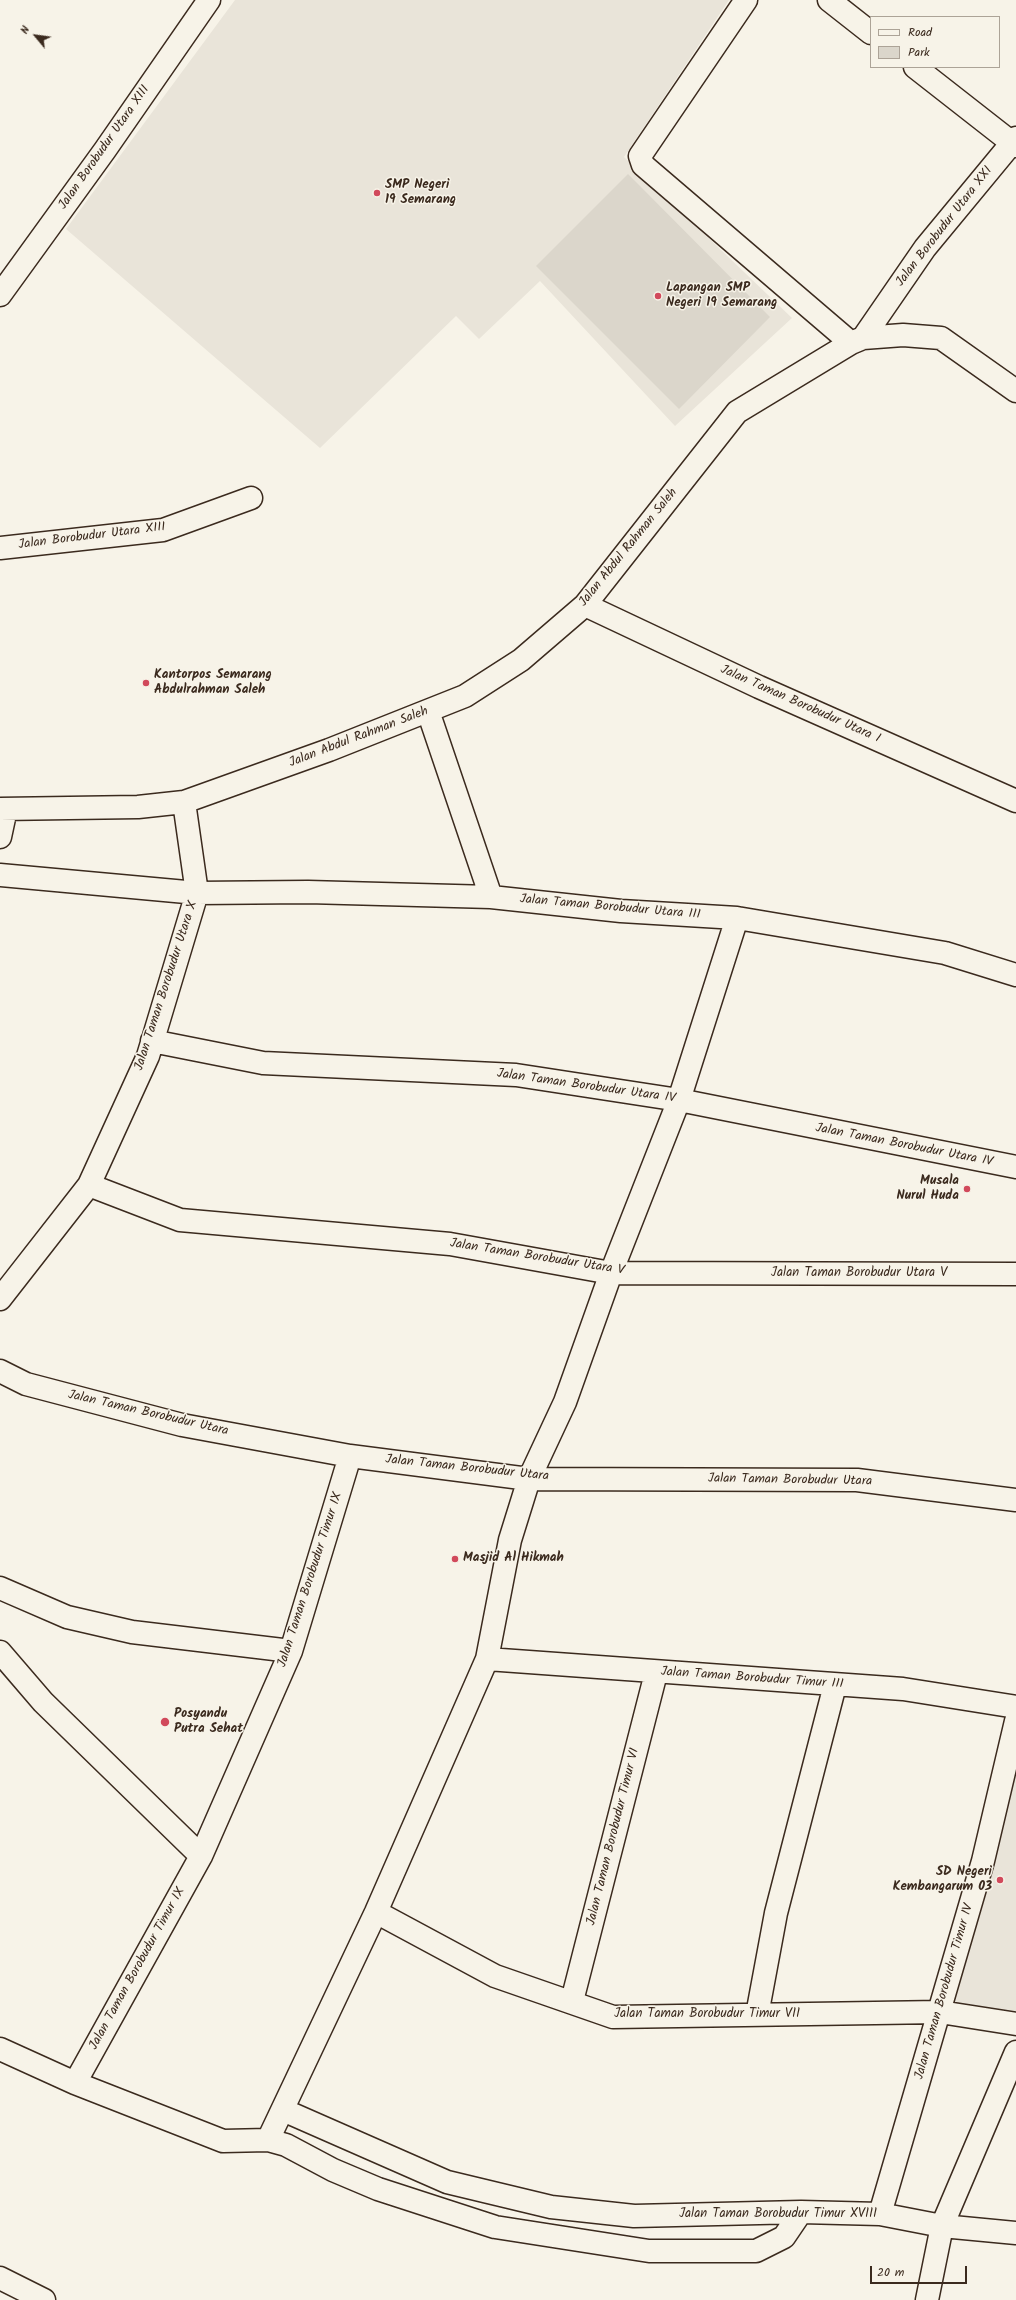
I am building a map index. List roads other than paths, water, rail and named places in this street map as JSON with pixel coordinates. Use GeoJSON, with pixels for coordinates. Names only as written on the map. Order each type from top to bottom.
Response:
{"type":"FeatureCollection","features":[{"type":"Feature","properties":{"kind":"street","name":"Jalan Borobudur Utara XIII"},"geometry":{"type":"LineString","coordinates":[[0,295],[105,150],[209,0]]}},
{"type":"Feature","properties":{"kind":"street"},"geometry":{"type":"LineString","coordinates":[[746,0],[640,156],[643,165],[857,340]]}},
{"type":"Feature","properties":{"kind":"street"},"geometry":{"type":"LineString","coordinates":[[829,0],[870,32]]}},
{"type":"Feature","properties":{"kind":"street"},"geometry":{"type":"LineString","coordinates":[[916,68],[1014,142]]}},
{"type":"Feature","properties":{"kind":"street","name":"Jalan Borobudur Utara XXI"},"geometry":{"type":"LineString","coordinates":[[857,340],[925,248],[1014,142]]}},
{"type":"Feature","properties":{"kind":"street","name":"Jalan Abdul Rahman Saleh"},"geometry":{"type":"LineString","coordinates":[[3,809],[138,807],[184,802],[329,750],[465,696],[521,660],[585,605],[737,412],[857,340],[903,335],[941,338],[1016,391]]}},
{"type":"Feature","properties":{"kind":"street","name":"Jalan Borobudur Utara XIII"},"geometry":{"type":"LineString","coordinates":[[0,548],[163,530],[251,498]]}},
{"type":"Feature","properties":{"kind":"street","name":"Jalan Taman Borobudur Utara I"},"geometry":{"type":"LineString","coordinates":[[585,605],[759,687],[1016,801]]}},
{"type":"Feature","properties":{"kind":"street"},"geometry":{"type":"LineString","coordinates":[[428,711],[491,897]]}},
{"type":"Feature","properties":{"kind":"street","name":"Jalan Taman Borobudur Utara X"},"geometry":{"type":"LineString","coordinates":[[0,1299],[89,1185],[148,1056],[198,893],[184,802]]}},
{"type":"Feature","properties":{"kind":"street"},"geometry":{"type":"LineString","coordinates":[[0,837],[3,809]]}},
{"type":"Feature","properties":{"kind":"street","name":"Jalan Taman Borobudur Utara III"},"geometry":{"type":"LineString","coordinates":[[0,875],[198,893],[308,892],[491,897],[622,911],[737,918],[945,953],[1016,975]]}},
{"type":"Feature","properties":{"kind":"street"},"geometry":{"type":"LineString","coordinates":[[268,2140],[376,1912],[487,1660],[510,1540],[529,1479],[565,1402],[611,1273],[679,1100],[737,918]]}},
{"type":"Feature","properties":{"kind":"street","name":"Jalan Taman Borobudur Utara IV"},"geometry":{"type":"LineString","coordinates":[[152,1041],[263,1063],[516,1075],[679,1100],[1016,1167]]}},
{"type":"Feature","properties":{"kind":"street","name":"Jalan Taman Borobudur Utara V"},"geometry":{"type":"LineString","coordinates":[[89,1185],[180,1220],[450,1244],[611,1273],[1016,1274]]}},
{"type":"Feature","properties":{"kind":"street","name":"Jalan Taman Borobudur Utara"},"geometry":{"type":"LineString","coordinates":[[0,1371],[26,1384],[182,1425],[350,1456],[529,1479],[857,1480],[1016,1500]]}},
{"type":"Feature","properties":{"kind":"street","name":"Jalan Taman Borobudur Timur IX"},"geometry":{"type":"LineString","coordinates":[[75,2083],[200,1856],[291,1651],[350,1456]]}},
{"type":"Feature","properties":{"kind":"street"},"geometry":{"type":"LineString","coordinates":[[0,1588],[67,1617],[132,1632],[291,1651]]}},
{"type":"Feature","properties":{"kind":"street"},"geometry":{"type":"LineString","coordinates":[[0,1652],[43,1702],[200,1856]]}},
{"type":"Feature","properties":{"kind":"street","name":"Jalan Taman Borobudur Timur III"},"geometry":{"type":"LineString","coordinates":[[487,1660],[656,1673],[903,1689],[1016,1707]]}},
{"type":"Feature","properties":{"kind":"street","name":"Jalan Taman Borobudur Timur VI"},"geometry":{"type":"LineString","coordinates":[[572,2001],[656,1673]]}},
{"type":"Feature","properties":{"kind":"street"},"geometry":{"type":"LineString","coordinates":[[757,2015],[776,1913],[835,1685]]}},
{"type":"Feature","properties":{"kind":"street","name":"Jalan Taman Borobudur Timur IV"},"geometry":{"type":"LineString","coordinates":[[880,2214],[983,1861],[1016,1721]]}},
{"type":"Feature","properties":{"kind":"street","name":"Jalan Taman Borobudur Timur VII"},"geometry":{"type":"LineString","coordinates":[[376,1912],[495,1976],[572,2001],[613,2017],[940,2012],[1016,2024]]}},
{"type":"Feature","properties":{"kind":"street"},"geometry":{"type":"LineString","coordinates":[[0,2049],[75,2083],[222,2141],[268,2140],[286,2145],[333,2170],[378,2189],[495,2227],[649,2251],[756,2251],[784,2237],[801,2212]]}},
{"type":"Feature","properties":{"kind":"street"},"geometry":{"type":"LineString","coordinates":[[927,2300],[942,2226],[1016,2052]]}},
{"type":"Feature","properties":{"kind":"street","name":"Jalan Taman Borobudur Timur XVIII"},"geometry":{"type":"LineString","coordinates":[[283,2110],[447,2182],[551,2207],[634,2216],[801,2212],[880,2214],[942,2226],[1016,2233]]}},
{"type":"Feature","properties":{"kind":"street"},"geometry":{"type":"LineString","coordinates":[[0,2278],[44,2300]]}},
{"type":"Feature","properties":{"kind":"place","name":"SMP Negeri 19 Semarang"},"geometry":{"type":"Point","coordinates":[377,193]}},
{"type":"Feature","properties":{"kind":"place","name":"Lapangan SMP Negeri 19 Semarang"},"geometry":{"type":"Point","coordinates":[658,296]}},
{"type":"Feature","properties":{"kind":"place","name":"Kantorpos Semarang Abdulrahman Saleh"},"geometry":{"type":"Point","coordinates":[146,683]}},
{"type":"Feature","properties":{"kind":"place","name":"Musala Nurul Huda"},"geometry":{"type":"Point","coordinates":[967,1189]}},
{"type":"Feature","properties":{"kind":"place","name":"Masjid Al Hikmah"},"geometry":{"type":"Point","coordinates":[455,1559]}},
{"type":"Feature","properties":{"kind":"place","name":"Posyandu Putra Sehat"},"geometry":{"type":"Point","coordinates":[165,1722]}},
{"type":"Feature","properties":{"kind":"place","name":"SD Negeri Kembangarum 03"},"geometry":{"type":"Point","coordinates":[1000,1880]}}]}
